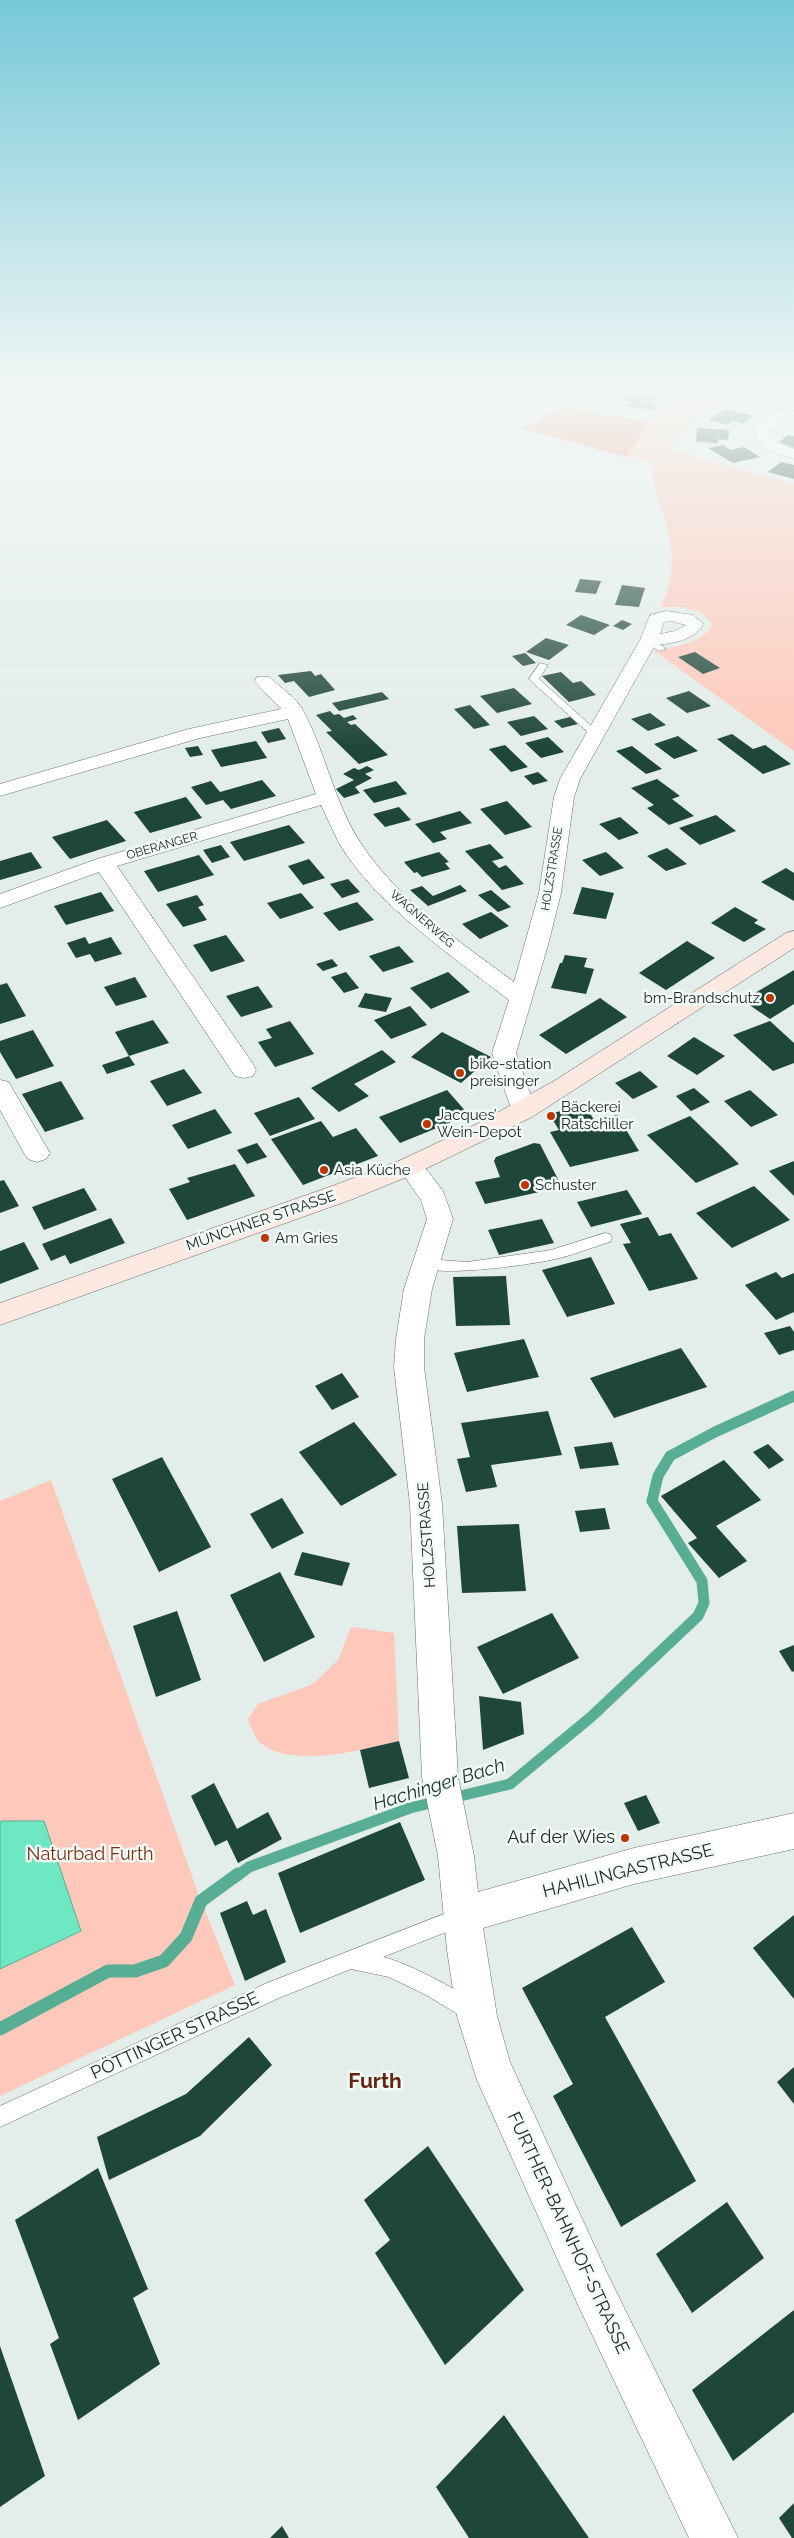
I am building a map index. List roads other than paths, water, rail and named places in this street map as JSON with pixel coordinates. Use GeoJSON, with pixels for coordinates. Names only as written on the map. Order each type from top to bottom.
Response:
{"type":"FeatureCollection","features":[{"type":"Feature","properties":{"kind":"main road","name":"MÜNCHNER STRASSE"},"geometry":{"type":"LineString","coordinates":[[0,1314],[344,1192],[410,1166],[523,1111],[794,938]]}},
{"type":"Feature","properties":{"kind":"street","name":"HOLZSTRASSE"},"geometry":{"type":"LineString","coordinates":[[523,1111],[504,1053],[522,998],[550,892],[564,797],[570,779],[595,734],[656,644]]}},
{"type":"Feature","properties":{"kind":"street","name":"WAGNERWEG"},"geometry":{"type":"LineString","coordinates":[[263,681],[295,712],[327,797],[350,843],[389,892],[452,946],[522,998]]}},
{"type":"Feature","properties":{"kind":"street"},"geometry":{"type":"LineString","coordinates":[[0,790],[196,734],[295,712]]}},
{"type":"Feature","properties":{"kind":"street","name":"OBERANGER"},"geometry":{"type":"LineString","coordinates":[[0,901],[104,863],[327,797]]}},
{"type":"Feature","properties":{"kind":"street"},"geometry":{"type":"LineString","coordinates":[[104,863],[244,1070]]}},
{"type":"Feature","properties":{"kind":"street"},"geometry":{"type":"LineString","coordinates":[[0,1088],[37,1153]]}},
{"type":"Feature","properties":{"kind":"street","name":"HOLZSTRASSE"},"geometry":{"type":"LineString","coordinates":[[410,1166],[434,1198],[440,1220],[426,1264],[413,1317],[409,1367],[426,1504],[445,1801],[456,1856],[463,1916]]}},
{"type":"Feature","properties":{"kind":"street","name":"HAHILINGASTRASSE"},"geometry":{"type":"LineString","coordinates":[[463,1916],[634,1866],[794,1831]]}},
{"type":"Feature","properties":{"kind":"street","name":"FURTHER-BAHNHOF-STRASSE"},"geometry":{"type":"LineString","coordinates":[[463,1916],[467,1958],[477,2016],[491,2066],[593,2290],[714,2538]]}},
{"type":"Feature","properties":{"kind":"lane"},"geometry":{"type":"LineString","coordinates":[[543,665],[534,679],[595,734]]}},
{"type":"Feature","properties":{"kind":"lane"},"geometry":{"type":"LineString","coordinates":[[426,1264],[467,1267],[551,1255],[605,1238]]}},
{"type":"Feature","properties":{"kind":"lane","name":"PÖTTINGER STRASSE"},"geometry":{"type":"LineString","coordinates":[[0,2117],[274,1990],[463,1916]]}},
{"type":"Feature","properties":{"kind":"lane"},"geometry":{"type":"LineString","coordinates":[[352,1960],[391,1968],[433,1988],[477,2016]]}},
{"type":"Feature","properties":{"kind":"waterway","name":"Hachinger Bach"},"geometry":{"type":"LineString","coordinates":[[452,1798],[510,1784],[591,1717],[698,1616],[704,1603],[702,1581],[652,1501],[658,1476],[670,1456],[715,1432],[794,1396]]}},
{"type":"Feature","properties":{"kind":"waterway","name":"Hachinger Bach"},"geometry":{"type":"LineString","coordinates":[[237,1876],[249,1867],[410,1808],[439,1801]]}},
{"type":"Feature","properties":{"kind":"waterway","name":"Hachinger Bach"},"geometry":{"type":"LineString","coordinates":[[0,2029],[108,1971],[135,1971],[164,1961],[186,1937],[201,1901],[238,1874]]}},
{"type":"Feature","properties":{"kind":"place","name":"bm-Brandschutz"},"geometry":{"type":"Point","coordinates":[770,998]}},
{"type":"Feature","properties":{"kind":"place","name":"bike-station preisinger"},"geometry":{"type":"Point","coordinates":[460,1073]}},
{"type":"Feature","properties":{"kind":"place","name":"Bäckerei Ratschiller"},"geometry":{"type":"Point","coordinates":[551,1116]}},
{"type":"Feature","properties":{"kind":"place","name":"Jacques’ Wein-Depot"},"geometry":{"type":"Point","coordinates":[427,1124]}},
{"type":"Feature","properties":{"kind":"place","name":"Asia Küche"},"geometry":{"type":"Point","coordinates":[324,1170]}},
{"type":"Feature","properties":{"kind":"place","name":"Schuster"},"geometry":{"type":"Point","coordinates":[525,1185]}},
{"type":"Feature","properties":{"kind":"place","name":"Am Gries"},"geometry":{"type":"Point","coordinates":[265,1238]}},
{"type":"Feature","properties":{"kind":"place","name":"Auf der Wies"},"geometry":{"type":"Point","coordinates":[625,1838]}},
{"type":"Feature","properties":{"kind":"district","name":"Furth"},"geometry":{"type":"Point","coordinates":[375,2082]}},
{"type":"Feature","properties":{"kind":"park label","name":"Naturbad Furth"},"geometry":{"type":"Point","coordinates":[90,1855]}}]}
